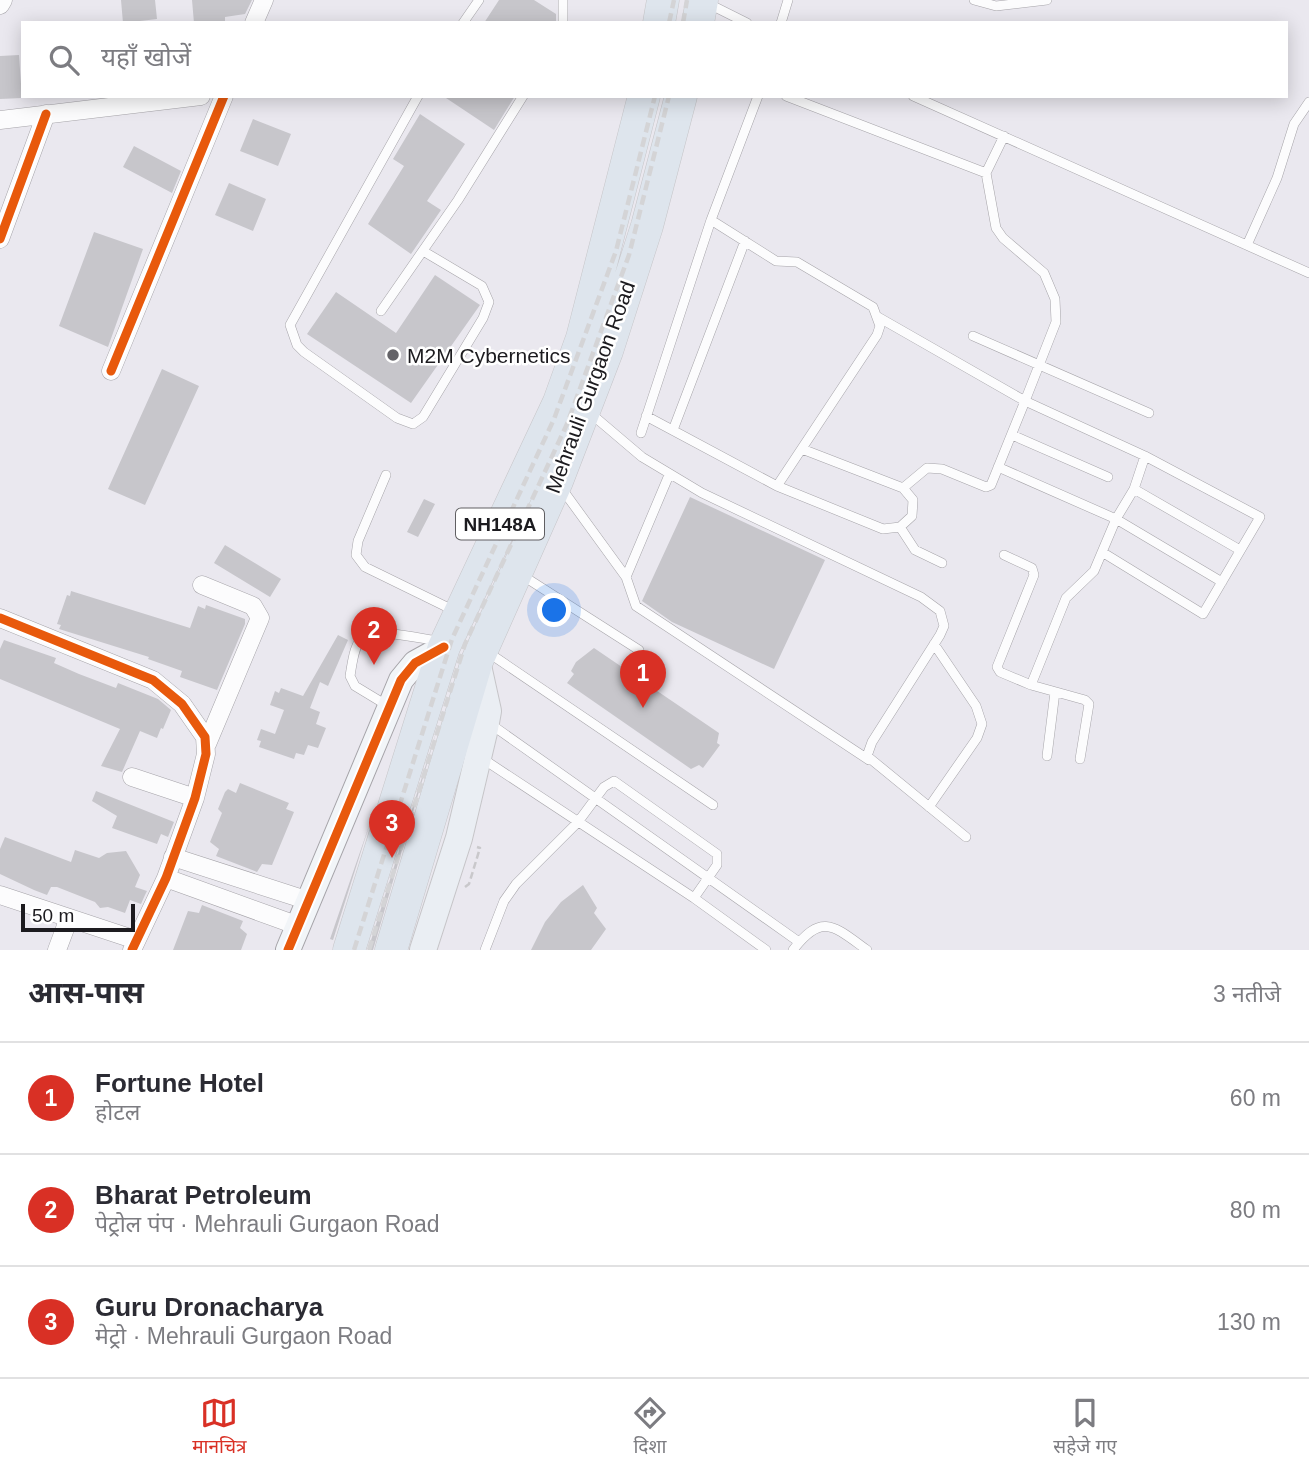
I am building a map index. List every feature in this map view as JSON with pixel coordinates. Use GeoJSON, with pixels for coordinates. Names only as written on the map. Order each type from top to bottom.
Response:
{"type":"FeatureCollection","features":[{"type":"Feature","properties":{"kind":"highway"},"geometry":{"type":"LineString","coordinates":[[659,21],[663,0]]}},
{"type":"Feature","properties":{"kind":"highway","name":"Mehrauli Gurgaon Road"},"geometry":{"type":"LineString","coordinates":[[349,950],[445,644],[564,389],[582,338],[643,98]]}},
{"type":"Feature","properties":{"kind":"highway","name":"Mehrauli Gurgaon Road"},"geometry":{"type":"LineString","coordinates":[[391,950],[480,655],[557,481],[585,409],[647,226],[680,98]]}},
{"type":"Feature","properties":{"kind":"main road"},"geometry":{"type":"LineString","coordinates":[[423,950],[459,838],[488,711],[480,655]]}},
{"type":"Feature","properties":{"kind":"street"},"geometry":{"type":"LineString","coordinates":[[0,5],[3,0]]}},
{"type":"Feature","properties":{"kind":"street"},"geometry":{"type":"LineString","coordinates":[[255,21],[264,0]]}},
{"type":"Feature","properties":{"kind":"street"},"geometry":{"type":"LineString","coordinates":[[0,120],[184,98]]}},
{"type":"Feature","properties":{"kind":"street"},"geometry":{"type":"LineString","coordinates":[[111,371],[223,98]]}},
{"type":"Feature","properties":{"kind":"street"},"geometry":{"type":"LineString","coordinates":[[0,239],[46,114]]}},
{"type":"Feature","properties":{"kind":"street"},"geometry":{"type":"LineString","coordinates":[[2,902],[69,918],[134,945],[166,878],[195,797],[207,744],[260,618],[253,606],[202,585]]}},
{"type":"Feature","properties":{"kind":"street"},"geometry":{"type":"LineString","coordinates":[[0,618],[164,687],[182,704],[207,744]]}},
{"type":"Feature","properties":{"kind":"street"},"geometry":{"type":"LineString","coordinates":[[288,950],[306,900],[408,670],[445,644]]}},
{"type":"Feature","properties":{"kind":"street"},"geometry":{"type":"LineString","coordinates":[[132,777],[195,797]]}},
{"type":"Feature","properties":{"kind":"street"},"geometry":{"type":"LineString","coordinates":[[173,858],[306,900]]}},
{"type":"Feature","properties":{"kind":"street"},"geometry":{"type":"LineString","coordinates":[[166,878],[296,925]]}},
{"type":"Feature","properties":{"kind":"street"},"geometry":{"type":"LineString","coordinates":[[57,950],[69,918]]}},
{"type":"Feature","properties":{"kind":"lane"},"geometry":{"type":"LineString","coordinates":[[464,21],[479,0]]}},
{"type":"Feature","properties":{"kind":"lane"},"geometry":{"type":"LineString","coordinates":[[563,0],[563,21]]}},
{"type":"Feature","properties":{"kind":"lane"},"geometry":{"type":"LineString","coordinates":[[782,21],[788,0]]}},
{"type":"Feature","properties":{"kind":"lane"},"geometry":{"type":"LineString","coordinates":[[974,0],[996,6],[1047,0]]}},
{"type":"Feature","properties":{"kind":"lane"},"geometry":{"type":"LineString","coordinates":[[701,8],[741,21]]}},
{"type":"Feature","properties":{"kind":"lane"},"geometry":{"type":"LineString","coordinates":[[417,98],[290,325],[297,345],[304,352],[397,418],[412,424],[423,417],[483,318],[489,302],[482,286],[423,251]]}},
{"type":"Feature","properties":{"kind":"lane"},"geometry":{"type":"LineString","coordinates":[[381,311],[522,98]]}},
{"type":"Feature","properties":{"kind":"lane"},"geometry":{"type":"LineString","coordinates":[[641,433],[712,220],[757,98]]}},
{"type":"Feature","properties":{"kind":"lane"},"geometry":{"type":"LineString","coordinates":[[791,98],[986,173]]}},
{"type":"Feature","properties":{"kind":"lane"},"geometry":{"type":"LineString","coordinates":[[918,98],[1309,273]]}},
{"type":"Feature","properties":{"kind":"lane"},"geometry":{"type":"LineString","coordinates":[[1247,245],[1277,178],[1299,112],[1309,102]]}},
{"type":"Feature","properties":{"kind":"lane"},"geometry":{"type":"LineString","coordinates":[[903,488],[927,468],[942,468],[986,487],[991,485],[1056,321],[1055,299],[1044,273],[1016,250],[996,228],[986,173],[1004,136]]}},
{"type":"Feature","properties":{"kind":"lane"},"geometry":{"type":"LineString","coordinates":[[712,220],[776,261],[797,262],[873,307],[878,317],[877,335],[777,486]]}},
{"type":"Feature","properties":{"kind":"lane"},"geometry":{"type":"LineString","coordinates":[[673,430],[745,241]]}},
{"type":"Feature","properties":{"kind":"lane"},"geometry":{"type":"LineString","coordinates":[[878,317],[1025,401],[1145,456],[1260,517],[1203,614],[1102,552]]}},
{"type":"Feature","properties":{"kind":"lane"},"geometry":{"type":"LineString","coordinates":[[973,336],[1149,414]]}},
{"type":"Feature","properties":{"kind":"lane"},"geometry":{"type":"LineString","coordinates":[[585,409],[668,475],[784,535],[921,597],[940,611],[944,626],[867,752],[870,761]]}},
{"type":"Feature","properties":{"kind":"lane"},"geometry":{"type":"LineString","coordinates":[[646,416],[777,486],[883,529],[900,527],[908,522],[914,509],[913,500],[903,488],[802,449]]}},
{"type":"Feature","properties":{"kind":"lane"},"geometry":{"type":"LineString","coordinates":[[1012,435],[1108,477]]}},
{"type":"Feature","properties":{"kind":"lane"},"geometry":{"type":"LineString","coordinates":[[1031,685],[1066,598],[1094,570],[1115,519],[1135,489],[1145,456]]}},
{"type":"Feature","properties":{"kind":"lane"},"geometry":{"type":"LineString","coordinates":[[998,467],[1115,519],[1222,582]]}},
{"type":"Feature","properties":{"kind":"lane"},"geometry":{"type":"LineString","coordinates":[[386,475],[358,541],[356,555],[359,562],[458,612]]}},
{"type":"Feature","properties":{"kind":"lane"},"geometry":{"type":"LineString","coordinates":[[626,577],[668,475]]}},
{"type":"Feature","properties":{"kind":"lane"},"geometry":{"type":"LineString","coordinates":[[557,481],[626,577],[636,606],[870,761],[967,836]]}},
{"type":"Feature","properties":{"kind":"lane"},"geometry":{"type":"LineString","coordinates":[[1135,489],[1240,550]]}},
{"type":"Feature","properties":{"kind":"lane"},"geometry":{"type":"LineString","coordinates":[[900,527],[915,550],[942,563]]}},
{"type":"Feature","properties":{"kind":"lane"},"geometry":{"type":"LineString","coordinates":[[1004,555],[1032,568],[1034,575],[998,667],[1000,672],[1031,685],[1089,704],[1080,760]]}},
{"type":"Feature","properties":{"kind":"lane"},"geometry":{"type":"LineString","coordinates":[[515,571],[639,650]]}},
{"type":"Feature","properties":{"kind":"lane"},"geometry":{"type":"LineString","coordinates":[[390,707],[355,686],[350,676],[360,641],[366,635],[385,634],[445,644]]}},
{"type":"Feature","properties":{"kind":"lane"},"geometry":{"type":"LineString","coordinates":[[929,807],[977,738],[982,724],[975,706],[934,644]]}},
{"type":"Feature","properties":{"kind":"lane"},"geometry":{"type":"LineString","coordinates":[[480,655],[713,805]]}},
{"type":"Feature","properties":{"kind":"lane"},"geometry":{"type":"LineString","coordinates":[[1047,756],[1055,692]]}},
{"type":"Feature","properties":{"kind":"lane"},"geometry":{"type":"LineString","coordinates":[[486,721],[799,942]]}},
{"type":"Feature","properties":{"kind":"lane"},"geometry":{"type":"LineString","coordinates":[[479,757],[694,898],[766,950]]}},
{"type":"Feature","properties":{"kind":"lane"},"geometry":{"type":"LineString","coordinates":[[485,950],[504,901],[516,884],[578,822],[608,783],[620,783],[717,854],[717,865],[694,898]]}},
{"type":"Feature","properties":{"kind":"lane"},"geometry":{"type":"LineString","coordinates":[[793,950],[811,929],[828,926],[837,928],[867,950]]}},
{"type":"Feature","properties":{"kind":"path"},"geometry":{"type":"LineString","coordinates":[[469,884],[480,848]]}},
{"type":"Feature","properties":{"kind":"building"},"geometry":{"type":"Polygon","coordinates":[[[121,0],[155,0],[157,19],[123,21],[121,0]]]}},
{"type":"Feature","properties":{"kind":"building"},"geometry":{"type":"Polygon","coordinates":[[[192,0],[252,0],[245,14],[225,17],[225,21],[194,21],[192,0]]]}},
{"type":"Feature","properties":{"kind":"building"},"geometry":{"type":"Polygon","coordinates":[[[499,0],[534,0],[556,14],[556,21],[485,21],[499,0]]]}},
{"type":"Feature","properties":{"kind":"building"},"geometry":{"type":"Polygon","coordinates":[[[19,55],[22,98],[0,99],[0,56],[19,55]]]}},
{"type":"Feature","properties":{"kind":"building"},"geometry":{"type":"Polygon","coordinates":[[[446,98],[514,98],[494,130],[446,98]]]}},
{"type":"Feature","properties":{"kind":"building"},"geometry":{"type":"Polygon","coordinates":[[[420,114],[465,144],[427,201],[441,210],[411,254],[368,224],[404,166],[393,159],[420,114]]]}},
{"type":"Feature","properties":{"kind":"building"},"geometry":{"type":"Polygon","coordinates":[[[253,119],[291,134],[278,166],[240,151],[253,119]]]}},
{"type":"Feature","properties":{"kind":"building"},"geometry":{"type":"Polygon","coordinates":[[[134,146],[181,171],[172,193],[123,167],[134,146]]]}},
{"type":"Feature","properties":{"kind":"building"},"geometry":{"type":"Polygon","coordinates":[[[229,183],[266,199],[253,231],[215,215],[229,183]]]}},
{"type":"Feature","properties":{"kind":"building"},"geometry":{"type":"Polygon","coordinates":[[[94,232],[143,249],[108,347],[59,326],[94,232]]]}},
{"type":"Feature","properties":{"kind":"building"},"geometry":{"type":"Polygon","coordinates":[[[435,275],[480,305],[411,403],[307,334],[336,292],[396,333],[435,275]]]}},
{"type":"Feature","properties":{"kind":"building"},"geometry":{"type":"Polygon","coordinates":[[[162,369],[199,386],[145,505],[108,489],[162,369]]]}},
{"type":"Feature","properties":{"kind":"building"},"geometry":{"type":"Polygon","coordinates":[[[690,497],[825,560],[774,669],[672,622],[642,601],[690,497]]]}},
{"type":"Feature","properties":{"kind":"building"},"geometry":{"type":"Polygon","coordinates":[[[424,499],[435,504],[418,537],[407,532],[424,499]]]}},
{"type":"Feature","properties":{"kind":"building"},"geometry":{"type":"Polygon","coordinates":[[[225,545],[281,579],[270,597],[214,563],[225,545]]]}},
{"type":"Feature","properties":{"kind":"building"},"geometry":{"type":"Polygon","coordinates":[[[71,591],[190,628],[198,606],[205,609],[206,605],[245,619],[245,624],[217,690],[180,677],[182,671],[148,659],[149,657],[59,629],[61,625],[57,624],[67,595],[70,596],[71,591]]]}},
{"type":"Feature","properties":{"kind":"building"},"geometry":{"type":"Polygon","coordinates":[[[338,635],[348,640],[328,686],[320,682],[310,708],[320,712],[316,724],[326,728],[318,748],[308,745],[304,755],[296,753],[294,759],[259,747],[261,741],[257,740],[261,729],[275,734],[284,710],[270,705],[275,691],[279,693],[281,688],[303,696],[338,635]]]}},
{"type":"Feature","properties":{"kind":"building"},"geometry":{"type":"Polygon","coordinates":[[[4,640],[56,658],[54,663],[79,674],[116,688],[118,683],[158,699],[171,710],[163,729],[161,728],[157,738],[140,731],[122,772],[101,766],[120,729],[0,679],[0,649],[4,640]]]}},
{"type":"Feature","properties":{"kind":"building"},"geometry":{"type":"Polygon","coordinates":[[[594,648],[719,733],[717,743],[720,745],[703,768],[699,765],[691,769],[567,683],[574,674],[571,671],[576,662],[594,648]]]}},
{"type":"Feature","properties":{"kind":"building"},"geometry":{"type":"Polygon","coordinates":[[[438,726],[373,950],[368,950],[438,726]]]}},
{"type":"Feature","properties":{"kind":"building"},"geometry":{"type":"Polygon","coordinates":[[[240,783],[289,803],[286,809],[294,812],[272,865],[262,864],[257,872],[216,856],[219,849],[210,842],[222,813],[218,809],[225,792],[228,789],[236,793],[240,783]]]}},
{"type":"Feature","properties":{"kind":"building"},"geometry":{"type":"Polygon","coordinates":[[[96,791],[174,822],[168,837],[161,834],[157,844],[112,828],[117,816],[92,801],[96,791]]]}},
{"type":"Feature","properties":{"kind":"building"},"geometry":{"type":"Polygon","coordinates":[[[370,823],[333,940],[330,939],[370,823]]]}},
{"type":"Feature","properties":{"kind":"building"},"geometry":{"type":"Polygon","coordinates":[[[5,837],[71,862],[75,850],[99,858],[107,853],[126,851],[140,875],[135,887],[147,891],[141,904],[130,900],[125,913],[108,907],[100,908],[95,902],[57,887],[51,887],[47,895],[0,874],[0,849],[5,837]]]}},
{"type":"Feature","properties":{"kind":"building"},"geometry":{"type":"Polygon","coordinates":[[[583,885],[597,908],[594,913],[606,929],[591,950],[531,950],[545,922],[561,902],[583,885]]]}},
{"type":"Feature","properties":{"kind":"building"},"geometry":{"type":"Polygon","coordinates":[[[202,905],[243,921],[240,928],[247,934],[241,950],[173,950],[188,911],[199,913],[202,905]]]}},
{"type":"Feature","properties":{"kind":"railway"},"geometry":{"type":"LineString","coordinates":[[669,21],[674,0]]}},
{"type":"Feature","properties":{"kind":"railway"},"geometry":{"type":"LineString","coordinates":[[683,21],[687,0]]}},
{"type":"Feature","properties":{"kind":"railway"},"geometry":{"type":"LineString","coordinates":[[354,950],[452,639],[554,419],[616,251],[654,98]]}},
{"type":"Feature","properties":{"kind":"railway"},"geometry":{"type":"LineString","coordinates":[[369,950],[465,644],[567,424],[629,255],[668,98]]}},
{"type":"Feature","properties":{"kind":"cycle path"},"geometry":{"type":"LineString","coordinates":[[111,371],[223,98]]}},
{"type":"Feature","properties":{"kind":"cycle path"},"geometry":{"type":"LineString","coordinates":[[0,239],[46,114]]}},
{"type":"Feature","properties":{"kind":"cycle path"},"geometry":{"type":"LineString","coordinates":[[0,618],[153,680],[182,704],[205,737],[206,754],[195,798],[166,878],[132,950]]}},
{"type":"Feature","properties":{"kind":"cycle path"},"geometry":{"type":"LineString","coordinates":[[288,950],[401,680],[415,663],[444,647]]}},
{"type":"Feature","properties":{"kind":"place","name":"M2M Cybernetics"},"geometry":{"type":"Point","coordinates":[393,355]}},
{"type":"Feature","properties":{"kind":"place","name":"Bharat Petroleum"},"geometry":{"type":"Point","coordinates":[374,665]}},
{"type":"Feature","properties":{"kind":"place","name":"Fortune Hotel"},"geometry":{"type":"Point","coordinates":[643,708]}},
{"type":"Feature","properties":{"kind":"place","name":"Guru Dronacharya"},"geometry":{"type":"Point","coordinates":[392,858]}}]}
